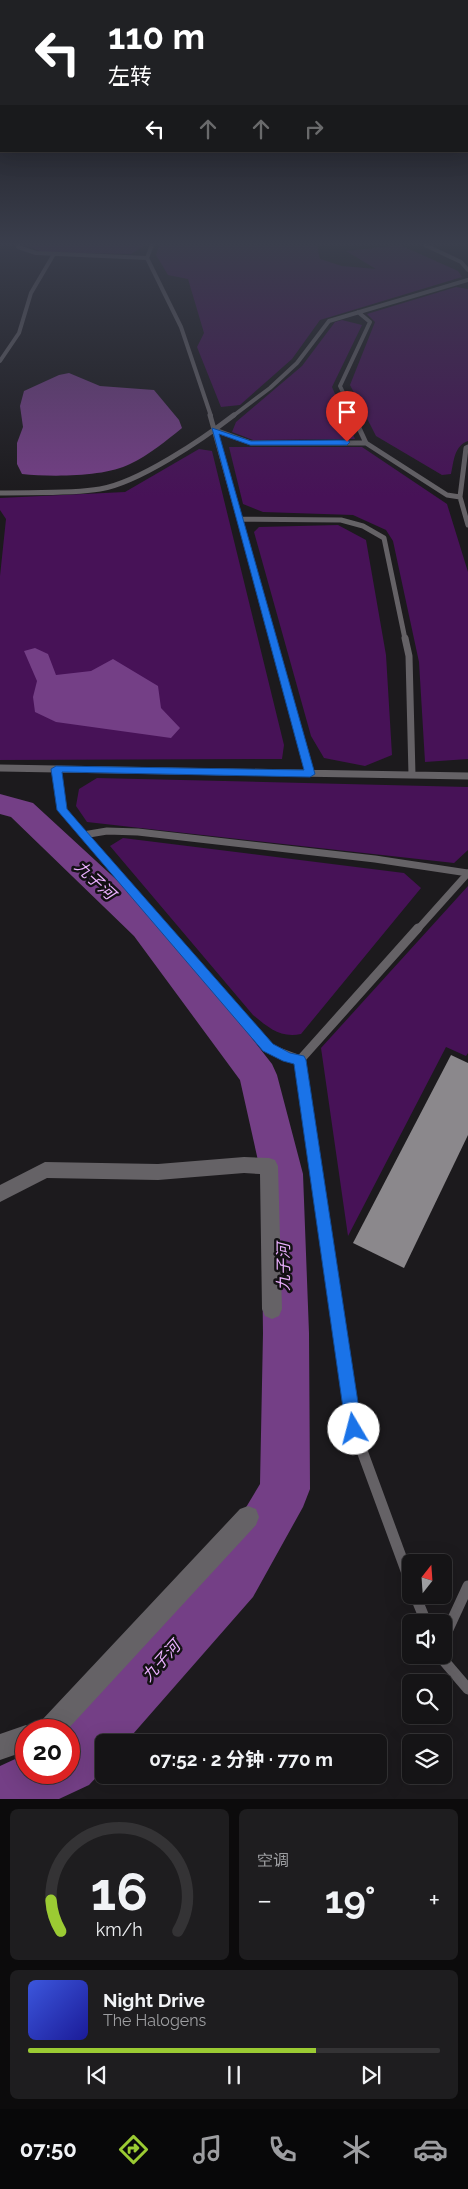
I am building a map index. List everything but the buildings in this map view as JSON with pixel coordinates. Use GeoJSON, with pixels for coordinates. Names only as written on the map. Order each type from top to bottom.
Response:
{"type":"FeatureCollection","features":[{"type":"Feature","properties":{"kind":"street"},"geometry":{"type":"LineString","coordinates":[[0,1194],[45,1170],[158,1172],[244,1165],[268,1166],[272,1310]]}},
{"type":"Feature","properties":{"kind":"street"},"geometry":{"type":"LineString","coordinates":[[60,1719],[248,1517]]}},
{"type":"Feature","properties":{"kind":"street"},"geometry":{"type":"LineString","coordinates":[[0,1747],[15,1742]]}},
{"type":"Feature","properties":{"kind":"lane"},"geometry":{"type":"LineString","coordinates":[[0,361],[20,329]]}},
{"type":"Feature","properties":{"kind":"lane"},"geometry":{"type":"LineString","coordinates":[[182,329],[215,430],[310,774]]}},
{"type":"Feature","properties":{"kind":"lane"},"geometry":{"type":"LineString","coordinates":[[0,493],[100,489],[139,476],[215,430],[270,388],[297,363],[323,329]]}},
{"type":"Feature","properties":{"kind":"lane"},"geometry":{"type":"LineString","coordinates":[[367,329],[340,386],[366,442],[446,496],[460,497]]}},
{"type":"Feature","properties":{"kind":"lane"},"geometry":{"type":"LineString","coordinates":[[215,430],[250,443],[366,442]]}},
{"type":"Feature","properties":{"kind":"lane"},"geometry":{"type":"LineString","coordinates":[[468,447],[466,448],[460,497],[468,525]]}},
{"type":"Feature","properties":{"kind":"lane"},"geometry":{"type":"LineString","coordinates":[[240,519],[341,520],[363,526],[384,538],[409,656],[412,775]]}},
{"type":"Feature","properties":{"kind":"lane"},"geometry":{"type":"LineString","coordinates":[[0,768],[468,776]]}},
{"type":"Feature","properties":{"kind":"lane"},"geometry":{"type":"LineString","coordinates":[[56,769],[62,810],[268,1048],[300,1060]]}},
{"type":"Feature","properties":{"kind":"lane"},"geometry":{"type":"LineString","coordinates":[[83,835],[107,831],[138,832],[375,858],[468,873]]}},
{"type":"Feature","properties":{"kind":"lane"},"geometry":{"type":"LineString","coordinates":[[300,1060],[468,873]]}},
{"type":"Feature","properties":{"kind":"lane"},"geometry":{"type":"LineString","coordinates":[[300,1060],[354,1429],[402,1560]]}},
{"type":"Feature","properties":{"kind":"lane"},"geometry":{"type":"LineString","coordinates":[[452,1621],[468,1586]]}},
{"type":"Feature","properties":{"kind":"lane"},"geometry":{"type":"LineString","coordinates":[[446,1664],[468,1689]]}},
{"type":"Feature","properties":{"kind":"shaded area"},"geometry":{"type":"Polygon","coordinates":[[[203,329],[314,329],[292,359],[240,405],[221,407],[197,347],[204,333],[203,329]]]}},
{"type":"Feature","properties":{"kind":"shaded area"},"geometry":{"type":"Polygon","coordinates":[[[330,329],[360,329],[332,387],[355,439],[253,440],[232,432],[236,422],[302,366],[330,329]]]}},
{"type":"Feature","properties":{"kind":"shaded area"},"geometry":{"type":"Polygon","coordinates":[[[372,329],[468,329],[468,441],[463,443],[457,450],[451,474],[442,475],[376,436],[350,385],[372,329]]]}},
{"type":"Feature","properties":{"kind":"shaded area"},"geometry":{"type":"Polygon","coordinates":[[[69,373],[100,386],[154,390],[179,420],[182,428],[144,456],[119,468],[78,475],[48,476],[22,474],[17,464],[17,443],[23,427],[20,406],[24,391],[59,375],[69,373]]]}},
{"type":"Feature","properties":{"kind":"shaded area"},"geometry":{"type":"Polygon","coordinates":[[[229,447],[362,447],[447,504],[468,572],[468,759],[425,762],[419,662],[393,541],[386,530],[353,515],[263,512],[243,504],[229,447]]]}},
{"type":"Feature","properties":{"kind":"shaded area"},"geometry":{"type":"Polygon","coordinates":[[[199,449],[212,451],[284,745],[282,759],[0,760],[0,576],[6,519],[0,510],[0,498],[125,492],[199,449]]]}},
{"type":"Feature","properties":{"kind":"shaded area"},"geometry":{"type":"Polygon","coordinates":[[[338,525],[366,540],[386,655],[392,755],[365,766],[324,758],[311,736],[254,532],[259,527],[338,525]]]}},
{"type":"Feature","properties":{"kind":"shaded area"},"geometry":{"type":"Polygon","coordinates":[[[35,648],[48,654],[56,675],[91,671],[113,659],[158,686],[161,708],[180,728],[171,738],[56,722],[35,712],[33,697],[37,681],[24,651],[35,648]]]}},
{"type":"Feature","properties":{"kind":"shaded area"},"geometry":{"type":"Polygon","coordinates":[[[97,778],[468,787],[468,850],[454,863],[87,822],[76,806],[79,789],[97,778]]]}},
{"type":"Feature","properties":{"kind":"shaded area"},"geometry":{"type":"Polygon","coordinates":[[[123,838],[404,873],[421,888],[301,1034],[287,1035],[275,1031],[253,1015],[110,846],[123,838]]]}},
{"type":"Feature","properties":{"kind":"shaded area"},"geometry":{"type":"Polygon","coordinates":[[[468,886],[468,1053],[466,1056],[446,1047],[348,1236],[321,1048],[468,886]]]}},
{"type":"Feature","properties":{"kind":"waterway","name":"九子河"},"geometry":{"type":"LineString","coordinates":[[0,804],[22,810],[146,927],[258,1075],[282,1174],[286,1333],[285,1489],[234,1578],[80,1753]]}},
{"type":"Feature","properties":{"kind":"waterway","name":"九子河"},"geometry":{"type":"LineString","coordinates":[[0,1797],[27,1784]]}},
{"type":"Feature","properties":{"kind":"route"},"geometry":{"type":"LineString","coordinates":[[347,442],[250,443],[215,430],[310,774],[56,769],[62,810],[75,826],[268,1048],[300,1060],[354,1429]]}}]}
